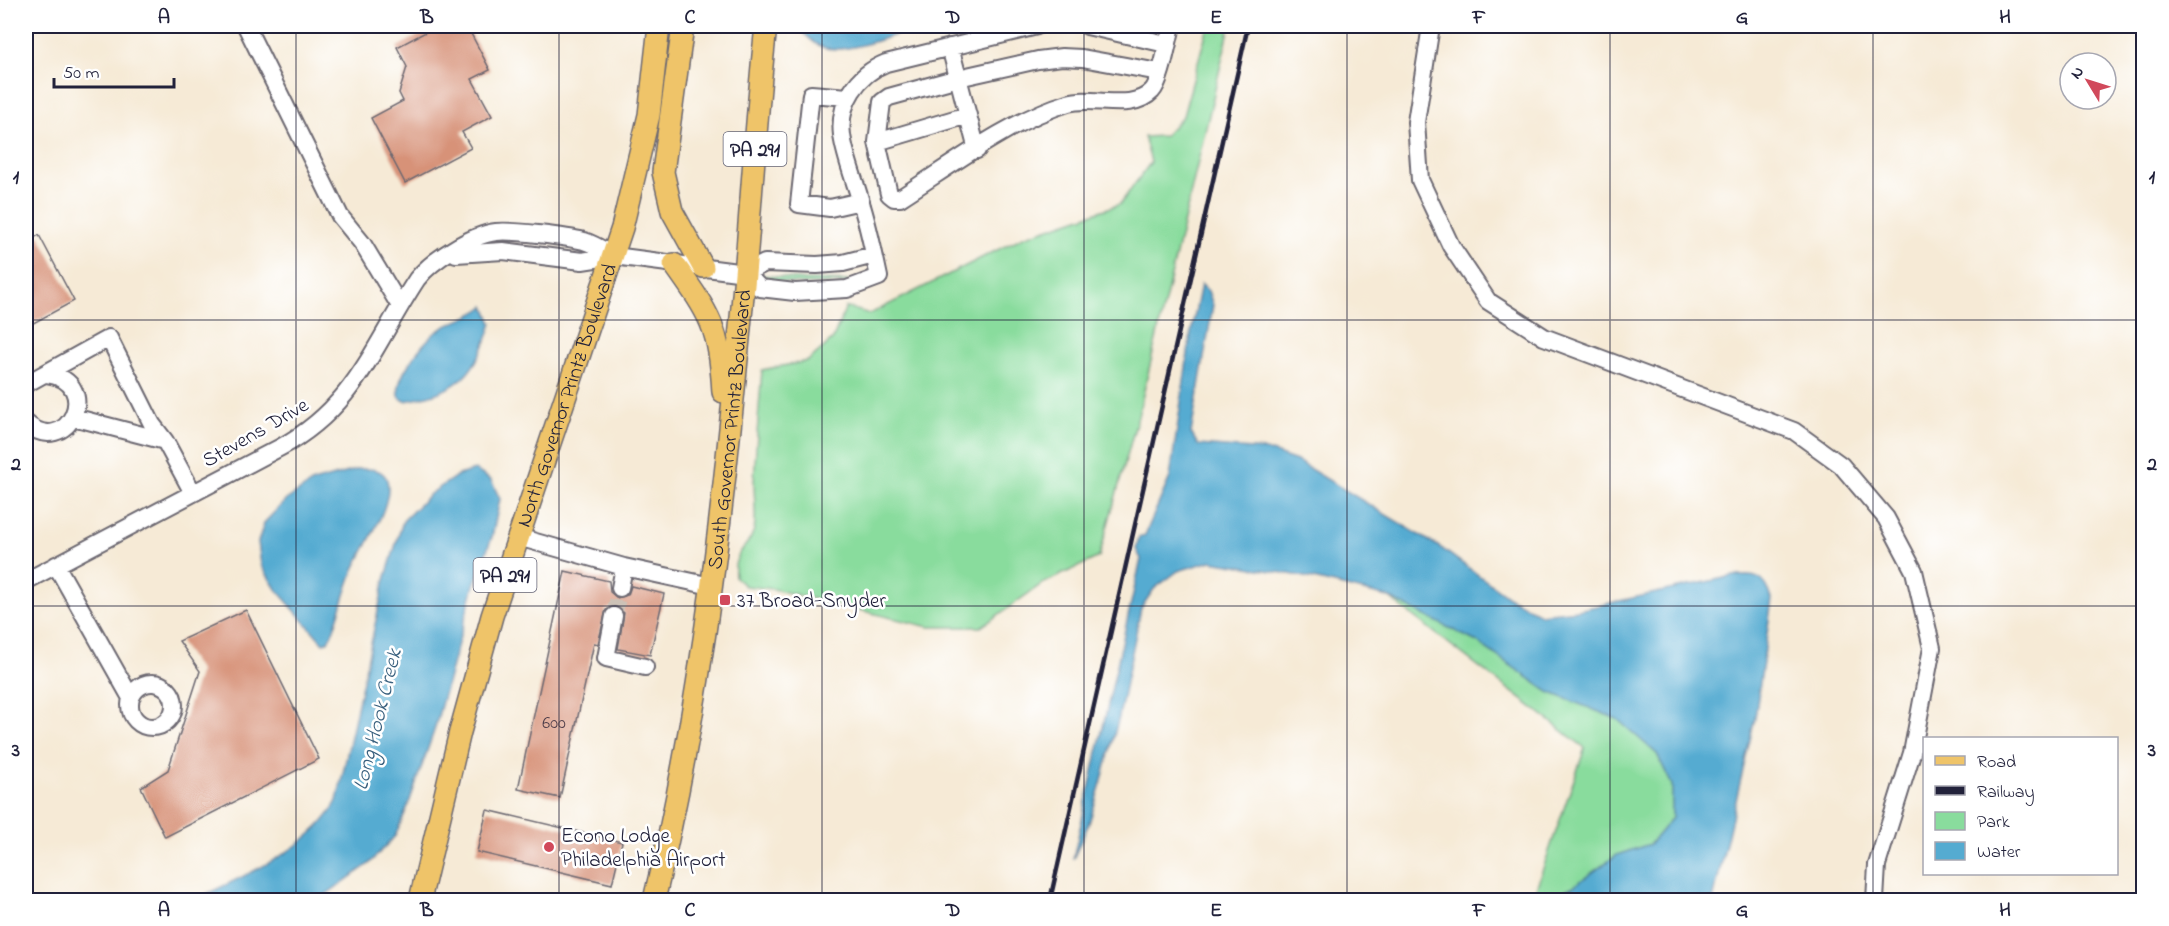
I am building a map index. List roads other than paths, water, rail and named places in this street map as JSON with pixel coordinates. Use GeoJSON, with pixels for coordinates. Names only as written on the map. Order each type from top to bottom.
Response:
{"type":"FeatureCollection","features":[{"type":"Feature","properties":{"kind":"main road","name":"North Governor Printz Boulevard"},"geometry":{"type":"LineString","coordinates":[[420,900],[471,691],[518,537],[614,256],[643,145],[660,26]]}},
{"type":"Feature","properties":{"kind":"main road"},"geometry":{"type":"LineString","coordinates":[[683,26],[664,152],[663,178],[676,221],[703,267]]}},
{"type":"Feature","properties":{"kind":"main road","name":"South Governor Printz Boulevard"},"geometry":{"type":"LineString","coordinates":[[654,900],[683,760],[711,586],[745,273],[766,26]]}},
{"type":"Feature","properties":{"kind":"main road"},"geometry":{"type":"LineString","coordinates":[[674,264],[707,310],[717,337],[727,450]]}},
{"type":"Feature","properties":{"kind":"street"},"geometry":{"type":"LineString","coordinates":[[246,26],[340,216],[362,243],[400,306]]}},
{"type":"Feature","properties":{"kind":"street"},"geometry":{"type":"LineString","coordinates":[[874,255],[843,263],[817,265],[765,263],[745,273],[760,288],[795,292],[847,289],[879,277],[874,255],[861,201],[841,134],[848,97],[858,80],[870,69],[1037,26]]}},
{"type":"Feature","properties":{"kind":"street"},"geometry":{"type":"LineString","coordinates":[[1087,26],[1137,31],[1166,44]]}},
{"type":"Feature","properties":{"kind":"street"},"geometry":{"type":"LineString","coordinates":[[1159,72],[1082,58],[1062,57],[1038,60],[958,78],[889,97],[882,102],[877,142],[889,194],[894,198],[900,198],[1006,131],[1056,106],[1077,100],[1128,101],[1144,98],[1154,90],[1172,26]]}},
{"type":"Feature","properties":{"kind":"street"},"geometry":{"type":"LineString","coordinates":[[1431,26],[1416,122],[1420,180],[1451,246],[1488,301],[1544,337],[1794,431],[1841,465],[1886,518],[1914,571],[1932,648],[1912,753],[1877,865],[1875,900]]}},
{"type":"Feature","properties":{"kind":"street"},"geometry":{"type":"LineString","coordinates":[[950,47],[977,150]]}},
{"type":"Feature","properties":{"kind":"street"},"geometry":{"type":"LineString","coordinates":[[848,97],[811,94],[799,204],[830,208],[861,201]]}},
{"type":"Feature","properties":{"kind":"street"},"geometry":{"type":"LineString","coordinates":[[877,142],[968,115]]}},
{"type":"Feature","properties":{"kind":"street","name":"Stevens Drive"},"geometry":{"type":"LineString","coordinates":[[26,581],[296,439],[319,424],[338,405],[360,375],[400,306],[423,272],[446,255],[487,234],[497,232],[584,241],[614,256],[745,273]]}},
{"type":"Feature","properties":{"kind":"street"},"geometry":{"type":"LineString","coordinates":[[47,374],[109,338],[152,424],[165,441],[193,493]]}},
{"type":"Feature","properties":{"kind":"street"},"geometry":{"type":"LineString","coordinates":[[26,384],[37,376],[57,375],[73,388],[76,397],[73,417],[60,430],[51,432],[33,429],[26,423]]}},
{"type":"Feature","properties":{"kind":"street"},"geometry":{"type":"LineString","coordinates":[[73,417],[165,441]]}},
{"type":"Feature","properties":{"kind":"street"},"geometry":{"type":"LineString","coordinates":[[518,537],[624,567],[711,586]]}},
{"type":"Feature","properties":{"kind":"street"},"geometry":{"type":"LineString","coordinates":[[56,565],[131,698]]}},
{"type":"Feature","properties":{"kind":"street"},"geometry":{"type":"LineString","coordinates":[[620,588],[624,567]]}},
{"type":"Feature","properties":{"kind":"street"},"geometry":{"type":"LineString","coordinates":[[614,616],[606,658],[645,667]]}},
{"type":"Feature","properties":{"kind":"water"},"geometry":{"type":"Polygon","coordinates":[[[797,26],[922,26],[858,46],[832,49],[815,43],[797,26]]]}},
{"type":"Feature","properties":{"kind":"water"},"geometry":{"type":"Polygon","coordinates":[[[1201,284],[1208,291],[1213,305],[1191,433],[1198,445],[1266,450],[1297,461],[1441,548],[1510,598],[1540,614],[1578,610],[1733,576],[1754,577],[1763,581],[1772,599],[1755,718],[1713,900],[1544,900],[1572,887],[1617,855],[1650,844],[1672,818],[1672,785],[1657,754],[1617,719],[1549,692],[1477,642],[1388,597],[1301,576],[1211,561],[1178,571],[1154,589],[1141,608],[1119,717],[1102,780],[1089,823],[1073,859],[1141,559],[1136,549],[1139,537],[1145,535],[1170,477],[1191,333],[1201,284]]]}},
{"type":"Feature","properties":{"kind":"water"},"geometry":{"type":"Polygon","coordinates":[[[485,306],[492,323],[479,355],[463,378],[440,392],[405,401],[400,398],[398,391],[404,373],[436,332],[474,314],[485,306]]]}},
{"type":"Feature","properties":{"kind":"water"},"geometry":{"type":"Polygon","coordinates":[[[359,469],[383,473],[388,486],[387,497],[383,511],[353,572],[332,634],[327,642],[323,643],[276,589],[261,565],[258,542],[264,523],[286,500],[313,482],[359,469]]]}},
{"type":"Feature","properties":{"kind":"water","name":"Long Hook Creek"},"geometry":{"type":"Polygon","coordinates":[[[475,470],[491,480],[500,499],[492,537],[474,585],[434,731],[395,836],[369,864],[318,900],[194,900],[274,860],[294,847],[326,818],[337,801],[384,583],[403,521],[430,494],[458,475],[475,470]]]}},
{"type":"Feature","properties":{"kind":"tunnel"},"geometry":{"type":"LineString","coordinates":[[614,616],[620,588]]}},
{"type":"Feature","properties":{"kind":"railway"},"geometry":{"type":"LineString","coordinates":[[1050,900],[1248,26]]}},
{"type":"Feature","properties":{"kind":"place","name":"37 Broad-Snyder"},"geometry":{"type":"Point","coordinates":[725,600]}},
{"type":"Feature","properties":{"kind":"place","name":"Econo Lodge Philadelphia Airport"},"geometry":{"type":"Point","coordinates":[549,847]}}]}
